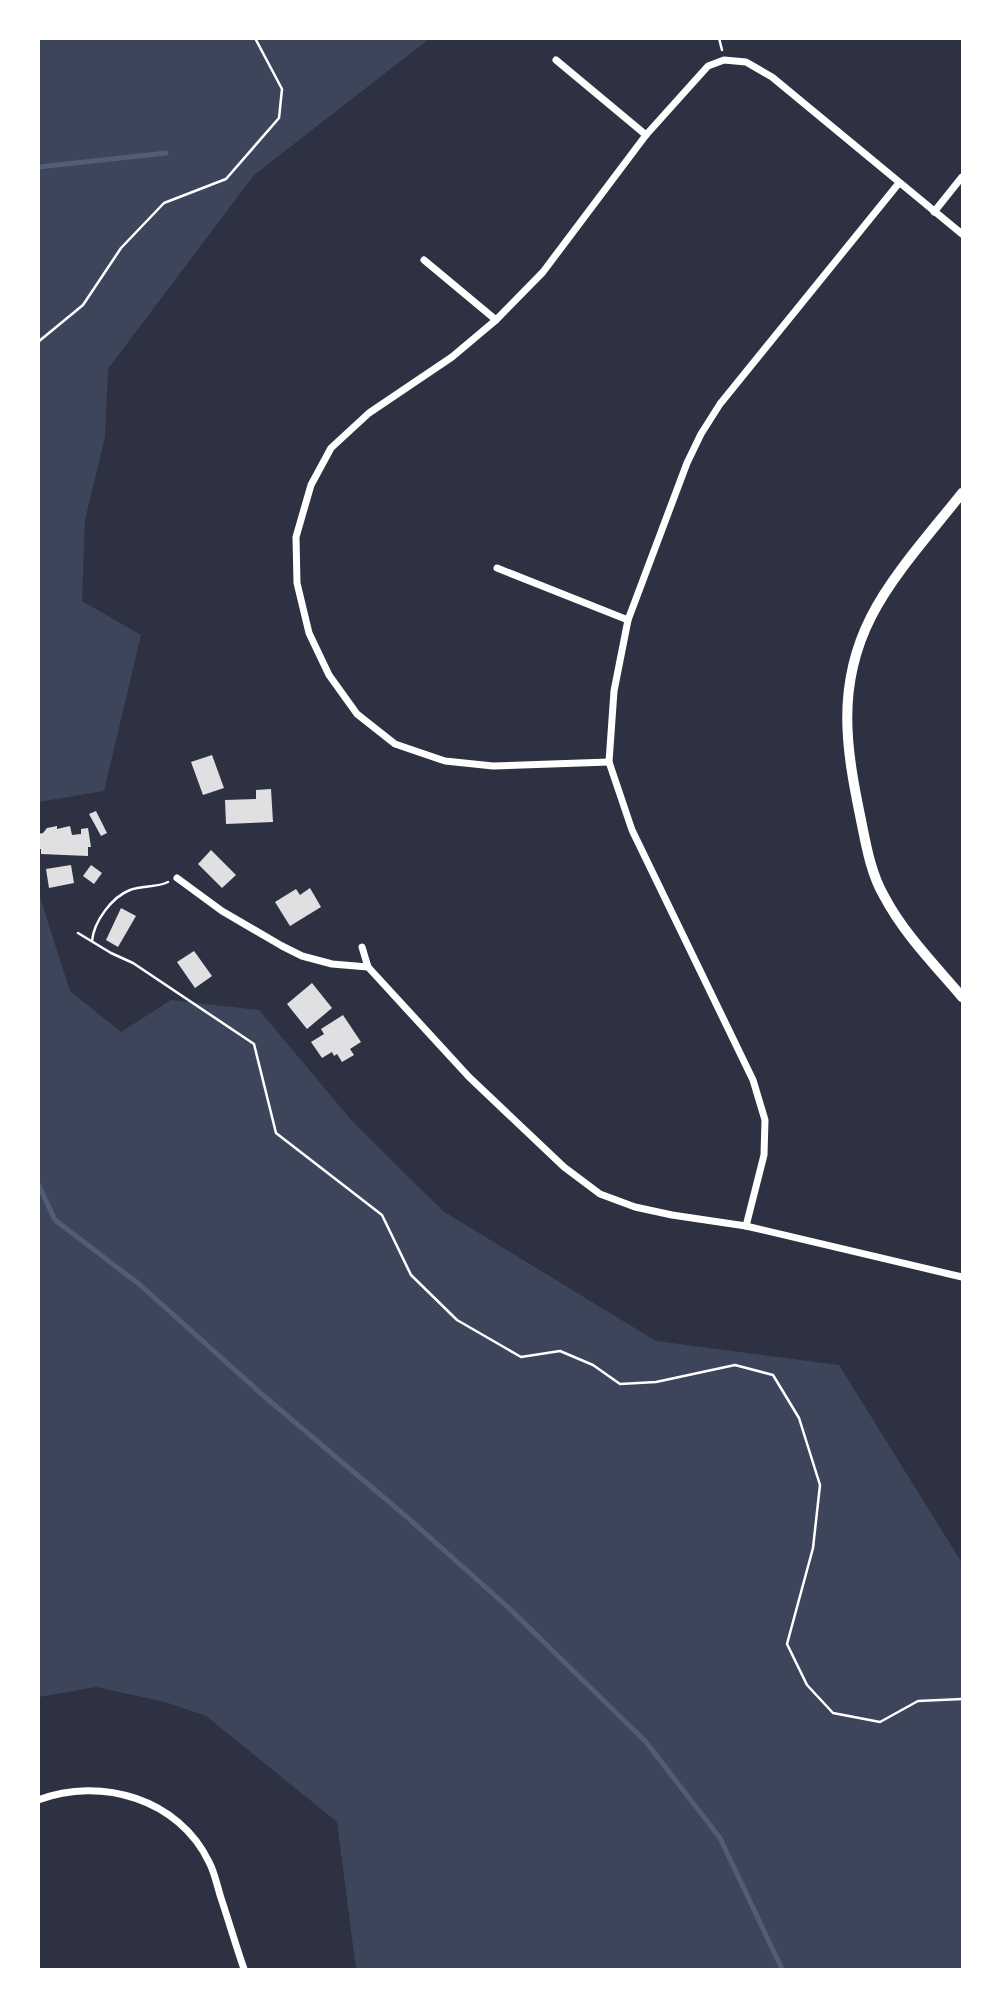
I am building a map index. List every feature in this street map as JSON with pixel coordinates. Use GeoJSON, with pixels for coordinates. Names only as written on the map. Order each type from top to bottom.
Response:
{"type":"FeatureCollection","features":[{"type":"Feature","properties":{"kind":"main road"},"geometry":{"type":"LineString","coordinates":[[962,493],[893,582],[871,617],[854,660],[846,720],[851,771],[865,839],[883,895],[908,935],[962,997]]}},
{"type":"Feature","properties":{"kind":"street"},"geometry":{"type":"LineString","coordinates":[[556,60],[646,135]]}},
{"type":"Feature","properties":{"kind":"street"},"geometry":{"type":"LineString","coordinates":[[609,762],[493,766],[445,761],[395,744],[357,714],[328,675],[309,633],[297,583],[296,537],[311,485],[331,449],[369,414],[452,357],[496,320],[543,272],[646,135],[708,66],[724,60],[746,62],[772,77],[962,234]]}},
{"type":"Feature","properties":{"kind":"street"},"geometry":{"type":"LineString","coordinates":[[934,212],[962,177]]}},
{"type":"Feature","properties":{"kind":"street"},"geometry":{"type":"LineString","coordinates":[[746,1226],[764,1155],[765,1120],[753,1080],[632,830],[609,762],[614,691],[628,620],[687,463],[701,434],[720,404],[899,183]]}},
{"type":"Feature","properties":{"kind":"street"},"geometry":{"type":"LineString","coordinates":[[424,260],[496,320]]}},
{"type":"Feature","properties":{"kind":"street"},"geometry":{"type":"LineString","coordinates":[[497,568],[628,620]]}},
{"type":"Feature","properties":{"kind":"street"},"geometry":{"type":"LineString","coordinates":[[177,878],[222,911],[302,956],[332,964],[368,967]]}},
{"type":"Feature","properties":{"kind":"street"},"geometry":{"type":"LineString","coordinates":[[362,947],[368,967],[469,1077],[564,1167],[600,1194],[635,1207],[746,1226],[962,1277]]}},
{"type":"Feature","properties":{"kind":"street"},"geometry":{"type":"LineString","coordinates":[[38,1800],[55,1794],[90,1790],[121,1793],[158,1808],[186,1828],[209,1861],[244,1969]]}},
{"type":"Feature","properties":{"kind":"path"},"geometry":{"type":"LineString","coordinates":[[38,342],[83,305],[121,248],[164,203],[226,179],[279,118],[282,89],[255,38]]}},
{"type":"Feature","properties":{"kind":"path"},"geometry":{"type":"LineString","coordinates":[[92,941],[92,935],[103,912],[117,899],[130,890],[161,886],[177,878]]}},
{"type":"Feature","properties":{"kind":"path"},"geometry":{"type":"LineString","coordinates":[[78,933],[132,963],[254,1044],[276,1133],[382,1215],[411,1275],[457,1321],[521,1357],[560,1351],[593,1365],[620,1384],[656,1382],[734,1366],[773,1375],[799,1418],[820,1485],[813,1548],[787,1644],[807,1685],[832,1713],[880,1722],[918,1701],[962,1699]]}},
{"type":"Feature","properties":{"kind":"shaded area"},"geometry":{"type":"Polygon","coordinates":[[[39,39],[429,39],[254,175],[108,369],[105,437],[85,520],[82,601],[141,635],[104,791],[39,802],[39,39]]]}},
{"type":"Feature","properties":{"kind":"shaded area"},"geometry":{"type":"Polygon","coordinates":[[[38,891],[70,991],[121,1032],[171,1000],[259,1010],[352,1121],[443,1211],[656,1341],[839,1365],[962,1563],[962,1969],[356,1969],[337,1822],[206,1716],[165,1702],[96,1687],[39,1697],[38,891]]]}},
{"type":"Feature","properties":{"kind":"building"},"geometry":{"type":"Polygon","coordinates":[[[212,755],[224,788],[203,795],[191,762],[212,755]]]}},
{"type":"Feature","properties":{"kind":"building"},"geometry":{"type":"Polygon","coordinates":[[[271,789],[273,822],[226,824],[225,800],[256,799],[256,790],[271,789]]]}},
{"type":"Feature","properties":{"kind":"building"},"geometry":{"type":"Polygon","coordinates":[[[96,811],[107,833],[101,836],[89,814],[96,811]]]}},
{"type":"Feature","properties":{"kind":"building"},"geometry":{"type":"Polygon","coordinates":[[[57,826],[57,829],[70,826],[72,835],[81,834],[81,829],[88,828],[91,847],[88,847],[88,856],[41,854],[41,849],[38,849],[38,834],[57,826]]]}},
{"type":"Feature","properties":{"kind":"building"},"geometry":{"type":"Polygon","coordinates":[[[211,850],[236,875],[222,888],[198,864],[211,850]]]}},
{"type":"Feature","properties":{"kind":"building"},"geometry":{"type":"Polygon","coordinates":[[[71,865],[74,883],[49,888],[46,869],[71,865]]]}},
{"type":"Feature","properties":{"kind":"building"},"geometry":{"type":"Polygon","coordinates":[[[91,865],[102,873],[94,884],[83,876],[91,865]]]}},
{"type":"Feature","properties":{"kind":"building"},"geometry":{"type":"Polygon","coordinates":[[[310,888],[321,907],[290,926],[275,902],[296,889],[300,895],[310,888]]]}},
{"type":"Feature","properties":{"kind":"building"},"geometry":{"type":"Polygon","coordinates":[[[121,908],[136,916],[118,947],[106,940],[121,908]]]}},
{"type":"Feature","properties":{"kind":"building"},"geometry":{"type":"Polygon","coordinates":[[[194,951],[212,976],[195,988],[177,962],[194,951]]]}},
{"type":"Feature","properties":{"kind":"building"},"geometry":{"type":"Polygon","coordinates":[[[312,983],[332,1008],[307,1029],[287,1004],[312,983]]]}},
{"type":"Feature","properties":{"kind":"building"},"geometry":{"type":"Polygon","coordinates":[[[343,1015],[361,1042],[350,1049],[354,1055],[342,1062],[337,1054],[334,1056],[332,1052],[322,1058],[311,1042],[324,1034],[321,1029],[343,1015]]]}},
{"type":"Feature","properties":{"kind":"waterway"},"geometry":{"type":"LineString","coordinates":[[38,167],[166,153]]}},
{"type":"Feature","properties":{"kind":"waterway"},"geometry":{"type":"LineString","coordinates":[[38,1184],[55,1220],[139,1284],[265,1397],[408,1518],[510,1609],[646,1742],[720,1838],[782,1969]]}}]}
